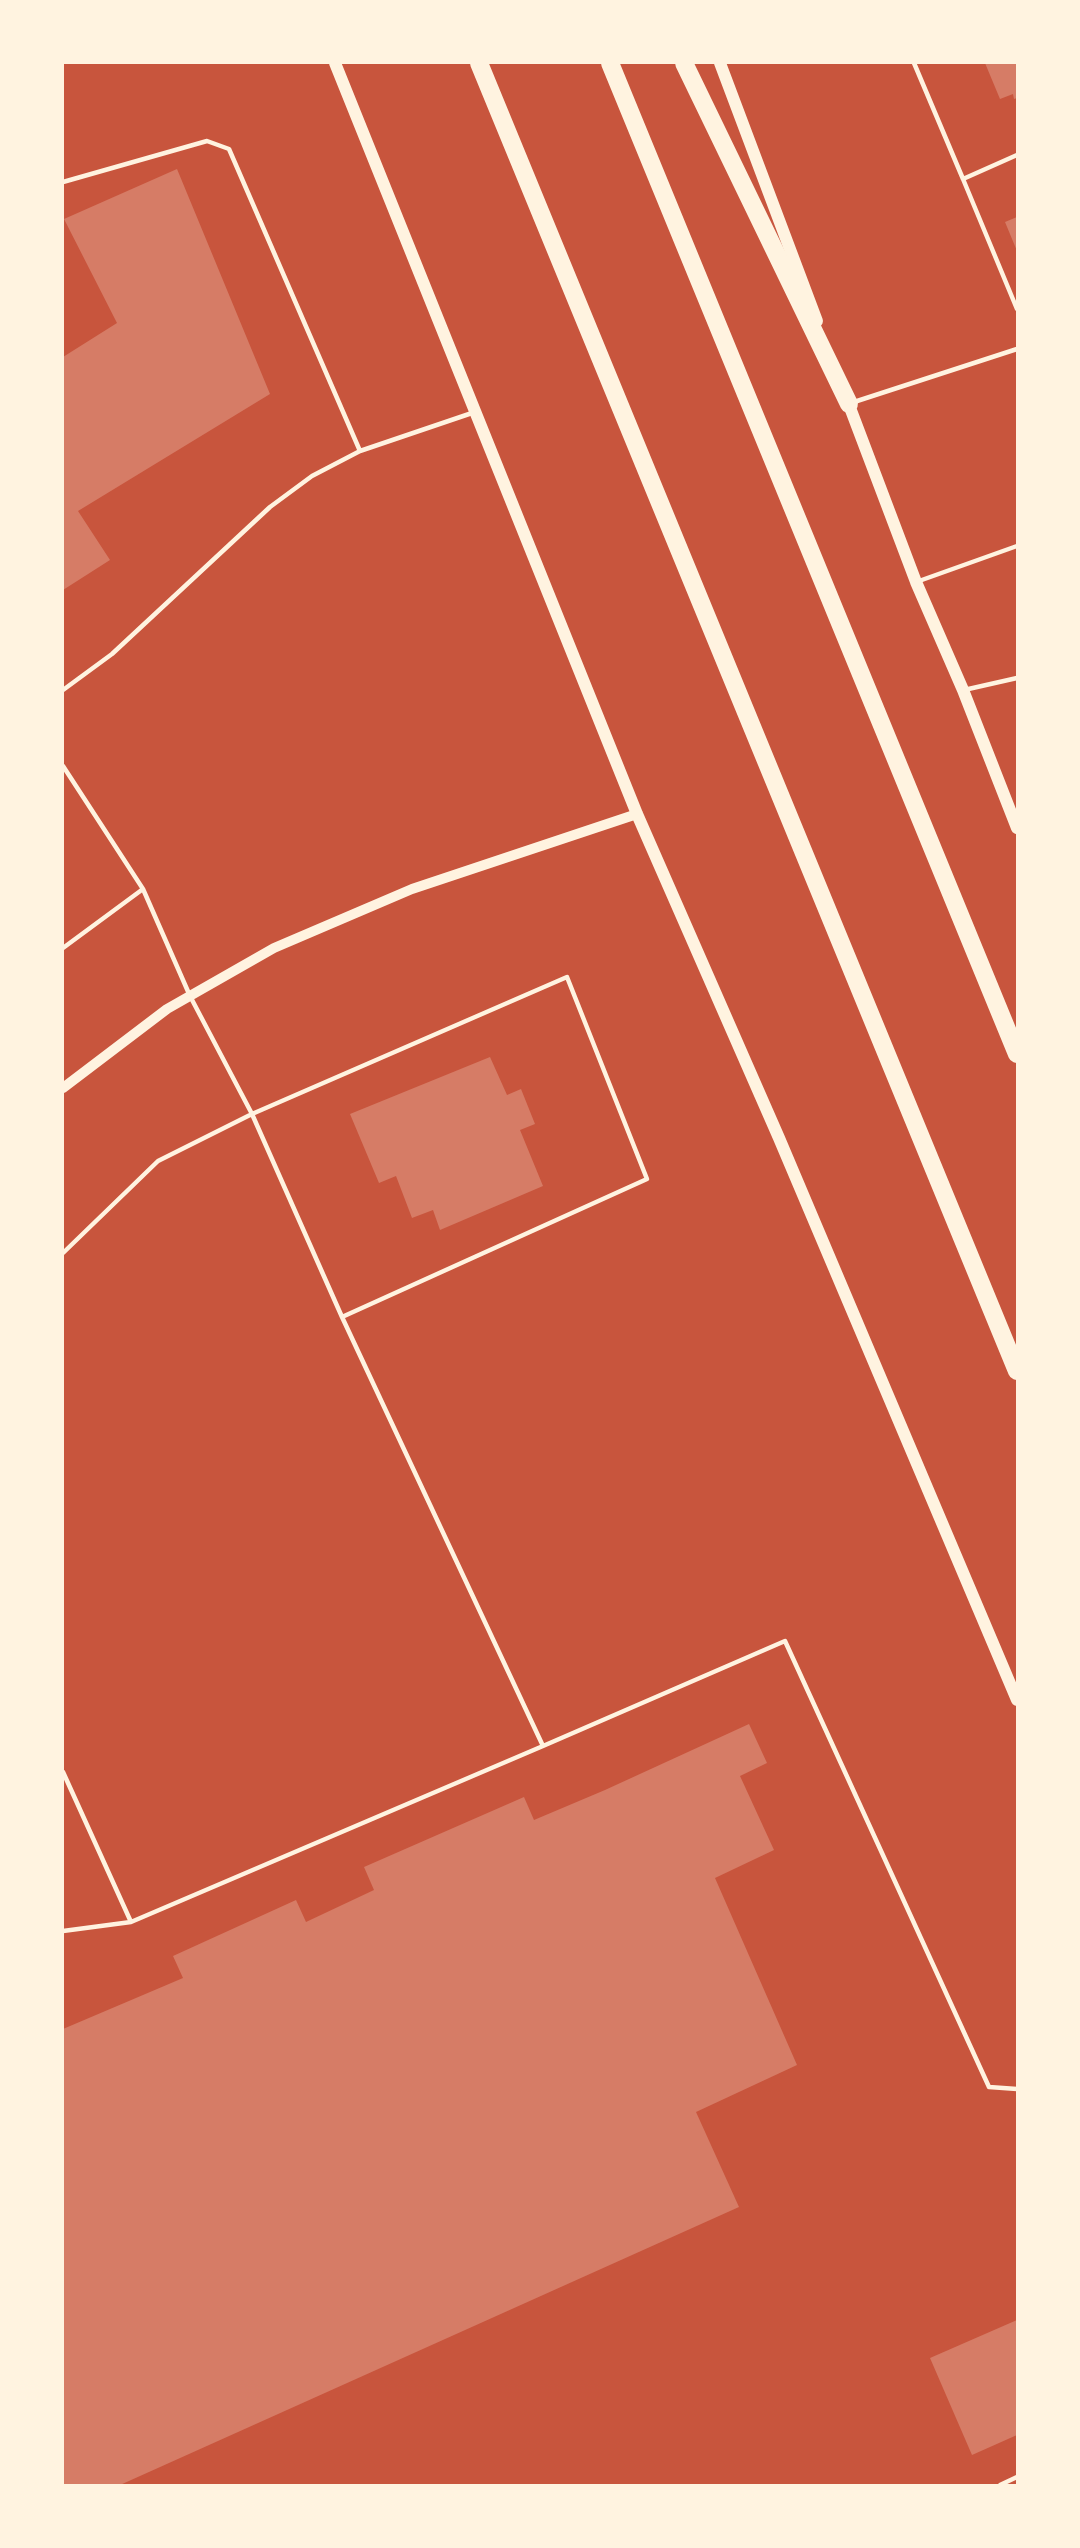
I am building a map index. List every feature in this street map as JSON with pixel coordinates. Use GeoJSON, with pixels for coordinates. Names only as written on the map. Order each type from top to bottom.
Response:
{"type":"FeatureCollection","features":[{"type":"Feature","properties":{"kind":"highway"},"geometry":{"type":"LineString","coordinates":[[479,63],[1017,1371]]}},
{"type":"Feature","properties":{"kind":"highway"},"geometry":{"type":"LineString","coordinates":[[610,63],[1017,1054]]}},
{"type":"Feature","properties":{"kind":"highway"},"geometry":{"type":"LineString","coordinates":[[684,63],[849,404]]}},
{"type":"Feature","properties":{"kind":"main road"},"geometry":{"type":"LineString","coordinates":[[335,63],[637,814],[779,1138],[1017,1700]]}},
{"type":"Feature","properties":{"kind":"main road"},"geometry":{"type":"LineString","coordinates":[[720,63],[916,582],[963,690],[1017,828]]}},
{"type":"Feature","properties":{"kind":"street"},"geometry":{"type":"LineString","coordinates":[[63,1088],[167,1009],[274,948],[412,889],[637,814]]}},
{"type":"Feature","properties":{"kind":"lane"},"geometry":{"type":"LineString","coordinates":[[914,63],[1017,309]]}},
{"type":"Feature","properties":{"kind":"lane"},"geometry":{"type":"LineString","coordinates":[[63,182],[207,141],[230,149],[360,451]]}},
{"type":"Feature","properties":{"kind":"lane"},"geometry":{"type":"LineString","coordinates":[[963,179],[1017,154]]}},
{"type":"Feature","properties":{"kind":"lane"},"geometry":{"type":"LineString","coordinates":[[849,404],[1017,349]]}},
{"type":"Feature","properties":{"kind":"lane"},"geometry":{"type":"LineString","coordinates":[[63,690],[112,654],[270,507],[312,476],[360,451],[475,412]]}},
{"type":"Feature","properties":{"kind":"lane"},"geometry":{"type":"LineString","coordinates":[[916,582],[1017,546]]}},
{"type":"Feature","properties":{"kind":"lane"},"geometry":{"type":"LineString","coordinates":[[963,690],[1017,678]]}},
{"type":"Feature","properties":{"kind":"lane"},"geometry":{"type":"LineString","coordinates":[[63,766],[143,889],[190,996],[252,1114],[342,1317],[543,1746]]}},
{"type":"Feature","properties":{"kind":"lane"},"geometry":{"type":"LineString","coordinates":[[63,948],[143,889]]}},
{"type":"Feature","properties":{"kind":"lane"},"geometry":{"type":"LineString","coordinates":[[63,1253],[158,1161],[252,1114],[567,977],[647,1179],[342,1317]]}},
{"type":"Feature","properties":{"kind":"lane"},"geometry":{"type":"LineString","coordinates":[[63,1930],[131,1922],[785,1641],[989,2087],[1017,2089]]}},
{"type":"Feature","properties":{"kind":"lane"},"geometry":{"type":"LineString","coordinates":[[63,1772],[131,1922]]}},
{"type":"Feature","properties":{"kind":"lane"},"geometry":{"type":"LineString","coordinates":[[1000,2485],[1017,2478]]}},
{"type":"Feature","properties":{"kind":"building"},"geometry":{"type":"Polygon","coordinates":[[[985,63],[1017,63],[1017,98],[1014,99],[1013,94],[1000,99],[985,63]]]}},
{"type":"Feature","properties":{"kind":"building"},"geometry":{"type":"Polygon","coordinates":[[[177,169],[270,394],[78,511],[110,560],[63,590],[63,357],[117,323],[64,219],[177,169]]]}},
{"type":"Feature","properties":{"kind":"building"},"geometry":{"type":"Polygon","coordinates":[[[1017,217],[1017,251],[1005,222],[1017,217]]]}},
{"type":"Feature","properties":{"kind":"building"},"geometry":{"type":"Polygon","coordinates":[[[490,1057],[507,1095],[521,1089],[535,1124],[520,1130],[543,1186],[440,1230],[433,1210],[412,1218],[396,1176],[379,1183],[350,1114],[490,1057]]]}},
{"type":"Feature","properties":{"kind":"building"},"geometry":{"type":"Polygon","coordinates":[[[749,1724],[767,1763],[740,1776],[774,1850],[715,1878],[797,2065],[696,2112],[739,2207],[120,2485],[63,2485],[63,2029],[183,1978],[173,1956],[296,1900],[306,1922],[374,1890],[364,1867],[524,1797],[534,1820],[749,1724]]]}},
{"type":"Feature","properties":{"kind":"building"},"geometry":{"type":"Polygon","coordinates":[[[1017,2320],[1017,2435],[972,2455],[930,2358],[1017,2320]]]}}]}
